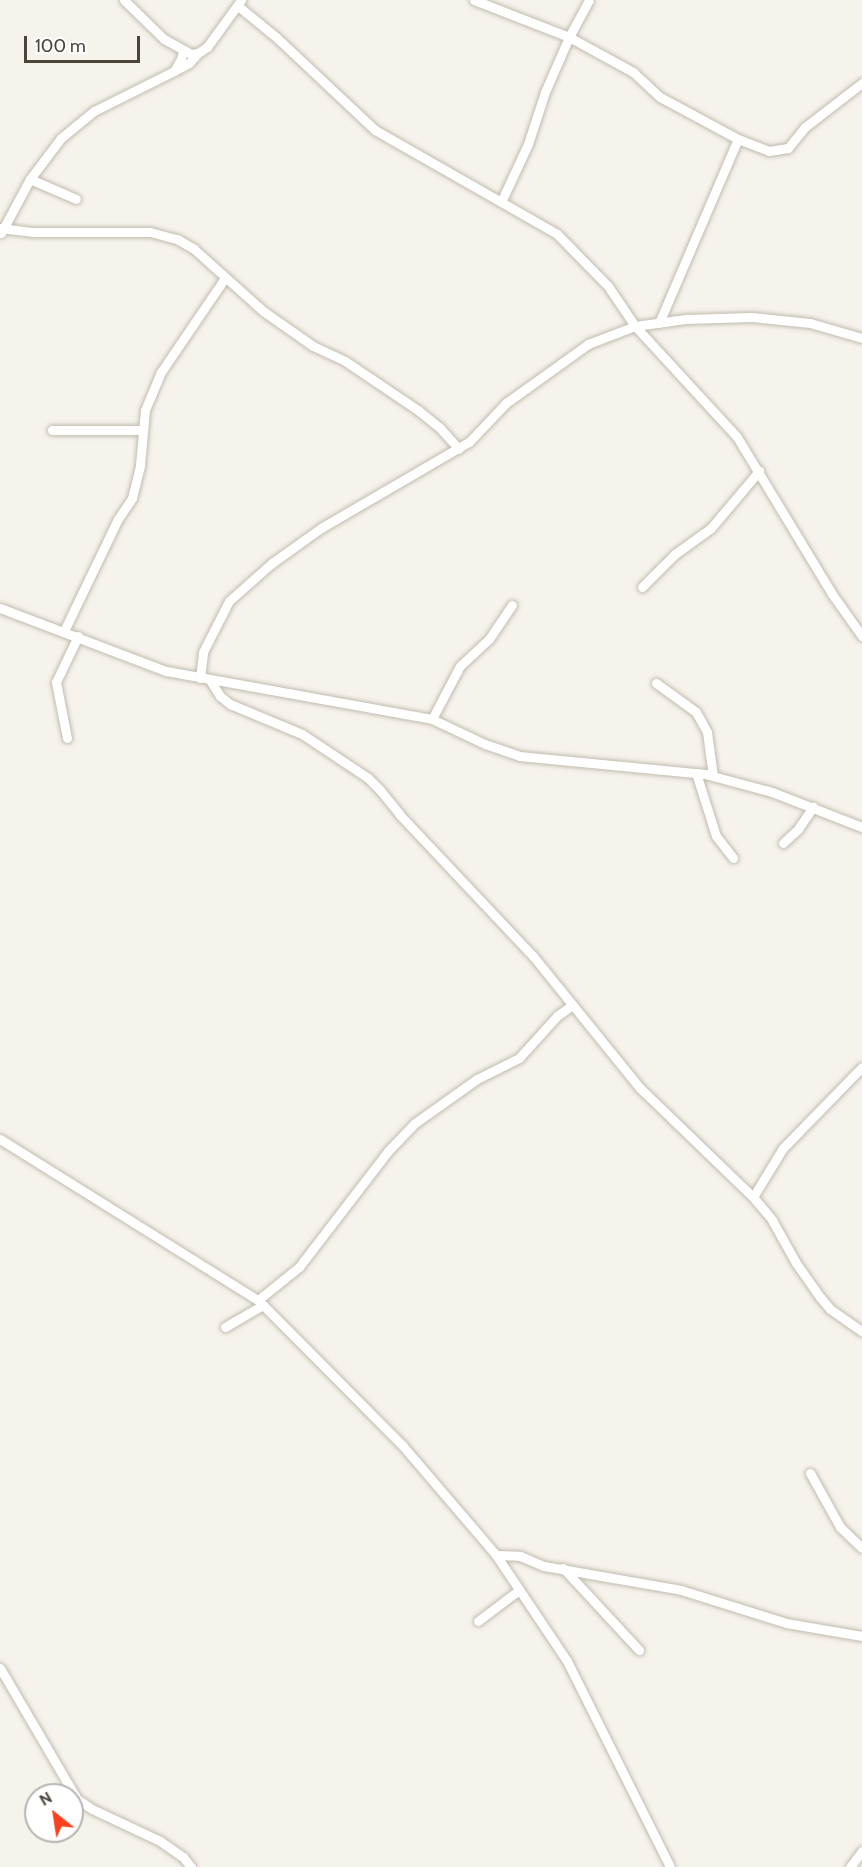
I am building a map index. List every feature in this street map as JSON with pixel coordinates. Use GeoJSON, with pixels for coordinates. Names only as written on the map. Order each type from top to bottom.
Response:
{"type":"FeatureCollection","features":[{"type":"Feature","properties":{"kind":"street"},"geometry":{"type":"LineString","coordinates":[[124,0],[164,39],[183,51],[198,53]]}},
{"type":"Feature","properties":{"kind":"street"},"geometry":{"type":"LineString","coordinates":[[474,0],[569,36],[633,72],[660,97],[738,140],[769,151],[788,148],[806,127],[862,83]]}},
{"type":"Feature","properties":{"kind":"street"},"geometry":{"type":"LineString","coordinates":[[501,202],[520,162],[569,36],[589,0]]}},
{"type":"Feature","properties":{"kind":"street"},"geometry":{"type":"LineString","coordinates":[[459,449],[440,428],[419,411],[345,361],[313,346],[263,311],[194,249],[165,234],[1,231],[30,179],[61,138],[94,111],[189,63],[217,36],[239,3],[375,130],[557,234],[608,286],[635,326],[737,437],[832,594],[862,636]]}},
{"type":"Feature","properties":{"kind":"street"},"geometry":{"type":"LineString","coordinates":[[174,71],[183,51]]}},
{"type":"Feature","properties":{"kind":"street"},"geometry":{"type":"LineString","coordinates":[[659,323],[738,140]]}},
{"type":"Feature","properties":{"kind":"street"},"geometry":{"type":"LineString","coordinates":[[30,179],[76,199]]}},
{"type":"Feature","properties":{"kind":"street"},"geometry":{"type":"LineString","coordinates":[[64,631],[118,519],[132,498],[140,465],[145,410],[160,372],[225,278]]}},
{"type":"Feature","properties":{"kind":"street"},"geometry":{"type":"LineString","coordinates":[[200,678],[203,652],[229,601],[272,563],[321,528],[459,449],[479,434],[506,403],[588,344],[635,326],[752,317],[810,322],[862,338]]}},
{"type":"Feature","properties":{"kind":"street"},"geometry":{"type":"LineString","coordinates":[[52,430],[143,430]]}},
{"type":"Feature","properties":{"kind":"street"},"geometry":{"type":"LineString","coordinates":[[642,587],[675,554],[711,528],[759,471]]}},
{"type":"Feature","properties":{"kind":"street"},"geometry":{"type":"LineString","coordinates":[[432,719],[460,666],[489,639],[513,605]]}},
{"type":"Feature","properties":{"kind":"street"},"geometry":{"type":"LineString","coordinates":[[0,608],[166,671],[432,719],[484,744],[519,756],[712,776],[813,807],[862,827]]}},
{"type":"Feature","properties":{"kind":"street"},"geometry":{"type":"LineString","coordinates":[[67,738],[56,682],[78,636]]}},
{"type":"Feature","properties":{"kind":"street"},"geometry":{"type":"LineString","coordinates":[[210,680],[220,696],[230,704],[302,734],[368,778],[533,956],[640,1088],[753,1197],[772,1220],[796,1263],[830,1309],[862,1331]]}},
{"type":"Feature","properties":{"kind":"street"},"geometry":{"type":"LineString","coordinates":[[656,683],[696,712],[707,732],[712,776]]}},
{"type":"Feature","properties":{"kind":"street"},"geometry":{"type":"LineString","coordinates":[[696,773],[716,836],[733,858]]}},
{"type":"Feature","properties":{"kind":"street"},"geometry":{"type":"LineString","coordinates":[[783,843],[798,829],[813,807]]}},
{"type":"Feature","properties":{"kind":"street"},"geometry":{"type":"LineString","coordinates":[[225,1327],[260,1303],[299,1267],[388,1151],[415,1123],[477,1079],[519,1058],[557,1016],[572,1005]]}},
{"type":"Feature","properties":{"kind":"street"},"geometry":{"type":"LineString","coordinates":[[753,1197],[783,1148],[862,1067]]}},
{"type":"Feature","properties":{"kind":"street"},"geometry":{"type":"LineString","coordinates":[[0,1139],[260,1303],[403,1446],[496,1555],[567,1661],[670,1867]]}},
{"type":"Feature","properties":{"kind":"street"},"geometry":{"type":"LineString","coordinates":[[810,1473],[840,1527],[862,1548]]}},
{"type":"Feature","properties":{"kind":"street"},"geometry":{"type":"LineString","coordinates":[[496,1555],[520,1556],[544,1566],[681,1590],[786,1623],[862,1636]]}},
{"type":"Feature","properties":{"kind":"street"},"geometry":{"type":"LineString","coordinates":[[563,1569],[639,1650]]}},
{"type":"Feature","properties":{"kind":"street"},"geometry":{"type":"LineString","coordinates":[[478,1621],[519,1590]]}},
{"type":"Feature","properties":{"kind":"street"},"geometry":{"type":"LineString","coordinates":[[0,1668],[77,1799],[92,1809],[159,1841],[183,1857],[191,1867]]}},
{"type":"Feature","properties":{"kind":"street"},"geometry":{"type":"LineString","coordinates":[[849,1867],[862,1851]]}}]}
